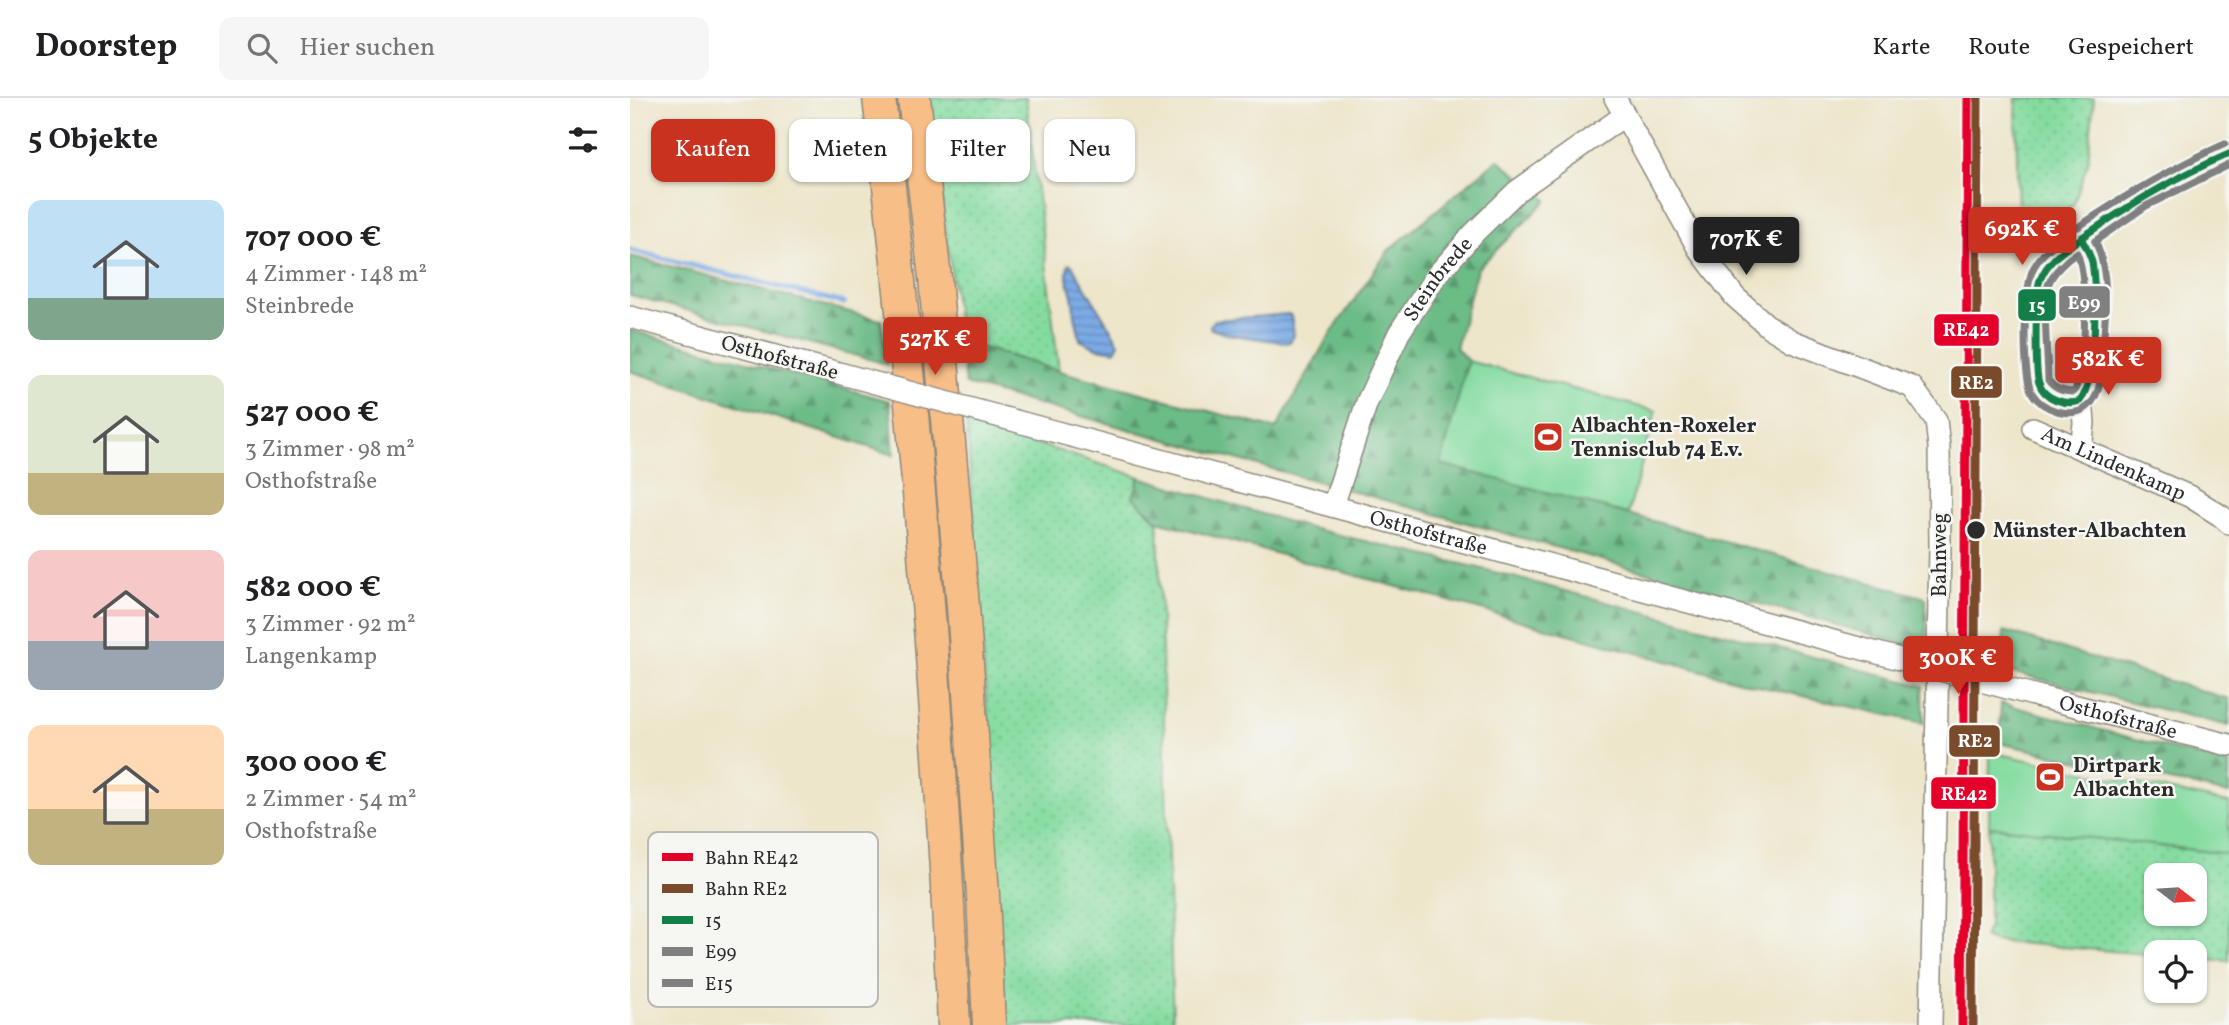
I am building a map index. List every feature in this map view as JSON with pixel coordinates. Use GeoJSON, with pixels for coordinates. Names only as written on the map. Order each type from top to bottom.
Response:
{"type":"FeatureCollection","features":[{"type":"Feature","properties":{"kind":"highway"},"geometry":{"type":"LineString","coordinates":[[879,98],[901,284],[930,609],[949,898],[954,1025]]}},
{"type":"Feature","properties":{"kind":"highway"},"geometry":{"type":"LineString","coordinates":[[914,98],[935,278],[963,606],[989,1025]]}},
{"type":"Feature","properties":{"kind":"street","name":"Steinbrede"},"geometry":{"type":"LineString","coordinates":[[1333,506],[1367,402],[1399,333],[1436,276],[1474,233],[1517,191],[1620,106],[1698,248],[1735,297],[1769,327],[1792,341],[1912,387]]}},
{"type":"Feature","properties":{"kind":"street"},"geometry":{"type":"LineString","coordinates":[[2081,237],[2092,260],[2094,282],[2092,376],[2088,392],[2082,400],[2072,403],[2049,397],[2042,392],[2038,383],[2036,296],[2043,272],[2060,252],[2081,237],[2141,197],[2229,154]]}},
{"type":"Feature","properties":{"kind":"street","name":"Osthofstraße"},"geometry":{"type":"LineString","coordinates":[[630,317],[2037,696],[2229,745]]}},
{"type":"Feature","properties":{"kind":"street","name":"Bahnweg"},"geometry":{"type":"LineString","coordinates":[[1912,387],[1936,420],[1938,447],[1940,546],[1931,1025]]}},
{"type":"Feature","properties":{"kind":"street"},"geometry":{"type":"LineString","coordinates":[[2081,449],[2084,424],[2082,400]]}},
{"type":"Feature","properties":{"kind":"street","name":"Am Lindenkamp"},"geometry":{"type":"LineString","coordinates":[[2033,428],[2191,498],[2229,523]]}},
{"type":"Feature","properties":{"kind":"green space"},"geometry":{"type":"Polygon","coordinates":[[[929,98],[1026,98],[1029,119],[932,119],[929,98]]]}},
{"type":"Feature","properties":{"kind":"green space"},"geometry":{"type":"Polygon","coordinates":[[[2016,98],[2094,98],[2088,161],[2074,204],[2045,232],[2035,236],[2026,236],[2018,220],[2016,98]]]}},
{"type":"Feature","properties":{"kind":"green space"},"geometry":{"type":"Polygon","coordinates":[[[1030,131],[1059,371],[960,341],[940,182],[1030,182],[1030,131]]]}},
{"type":"Feature","properties":{"kind":"green space"},"geometry":{"type":"Polygon","coordinates":[[[1498,159],[1547,200],[1477,269],[1456,348],[1468,361],[1441,464],[1926,598],[1927,650],[965,384],[960,341],[1059,371],[1276,429],[1326,341],[1388,251],[1498,159]]]}},
{"type":"Feature","properties":{"kind":"green space"},"geometry":{"type":"Polygon","coordinates":[[[630,256],[881,320],[887,364],[630,295],[630,256]]]}},
{"type":"Feature","properties":{"kind":"green space"},"geometry":{"type":"Polygon","coordinates":[[[630,330],[890,401],[894,455],[630,371],[630,330]]]}},
{"type":"Feature","properties":{"kind":"green space","name":"Albachten-Roxeler Tennisclub 74 E.v."},"geometry":{"type":"Polygon","coordinates":[[[1468,361],[1656,411],[1628,514],[1441,464],[1468,361]]]}},
{"type":"Feature","properties":{"kind":"green space"},"geometry":{"type":"Polygon","coordinates":[[[966,421],[1140,477],[1133,497],[1158,521],[1173,1025],[1002,1025],[988,723],[966,421]]]}},
{"type":"Feature","properties":{"kind":"green space"},"geometry":{"type":"Polygon","coordinates":[[[1140,477],[1305,527],[1479,568],[1923,686],[1924,723],[1754,685],[1158,521],[1133,497],[1140,477]]]}},
{"type":"Feature","properties":{"kind":"green space"},"geometry":{"type":"Polygon","coordinates":[[[2004,631],[2229,699],[2229,726],[2002,670],[2004,631]]]}},
{"type":"Feature","properties":{"kind":"green space"},"geometry":{"type":"Polygon","coordinates":[[[2001,703],[2229,764],[2229,794],[1999,743],[2001,703]]]}},
{"type":"Feature","properties":{"kind":"green space","name":"Dirtpark Albachten"},"geometry":{"type":"Polygon","coordinates":[[[1990,752],[2229,803],[2229,854],[1989,826],[1990,752]]]}},
{"type":"Feature","properties":{"kind":"green space"},"geometry":{"type":"Polygon","coordinates":[[[1989,826],[2229,854],[2229,961],[2207,959],[2207,940],[2144,940],[2144,954],[1993,941],[1984,937],[1989,926],[1989,826]]]}},
{"type":"Feature","properties":{"kind":"water"},"geometry":{"type":"Polygon","coordinates":[[[1069,264],[1119,343],[1115,351],[1097,348],[1080,340],[1067,278],[1069,264]]]}},
{"type":"Feature","properties":{"kind":"water"},"geometry":{"type":"Polygon","coordinates":[[[1289,314],[1294,335],[1287,343],[1227,334],[1211,329],[1210,325],[1215,320],[1289,314]]]}},
{"type":"Feature","properties":{"kind":"waterway"},"geometry":{"type":"LineString","coordinates":[[630,250],[844,303]]}},
{"type":"Feature","properties":{"kind":"rail line","name":"RE42"},"geometry":{"type":"LineString","coordinates":[[1962,1025],[1968,98]]}},
{"type":"Feature","properties":{"kind":"rail line","name":"RE2"},"geometry":{"type":"LineString","coordinates":[[1973,1025],[1978,98]]}},
{"type":"Feature","properties":{"kind":"transit line","name":"E15"},"geometry":{"type":"LineString","coordinates":[[2078,227],[2150,182],[2225,144]]}},
{"type":"Feature","properties":{"kind":"transit line","name":"15"},"geometry":{"type":"LineString","coordinates":[[2081,238],[2153,192],[2229,154]]}},
{"type":"Feature","properties":{"kind":"transit line","name":"E99"},"geometry":{"type":"LineString","coordinates":[[2095,241],[2146,206],[2229,165]]}},
{"type":"Feature","properties":{"kind":"transit line","name":"E15"},"geometry":{"type":"LineString","coordinates":[[2073,231],[2046,251],[2034,267],[2030,277],[2026,310],[2025,351],[2029,384],[2037,400],[2057,411],[2072,413],[2083,410],[2091,404],[2100,384],[2106,293],[2103,266],[2095,241]]}},
{"type":"Feature","properties":{"kind":"transit line","name":"15"},"geometry":{"type":"LineString","coordinates":[[2081,238],[2092,262],[2095,293],[2093,355],[2086,390],[2080,401],[2068,403],[2050,397],[2039,383],[2036,348],[2037,299],[2040,280],[2047,267],[2081,238]]}},
{"type":"Feature","properties":{"kind":"transit line","name":"E99"},"geometry":{"type":"LineString","coordinates":[[2077,253],[2083,281],[2084,344],[2074,392],[2059,389],[2048,380],[2045,305],[2050,280],[2060,267],[2077,253]]}},
{"type":"Feature","properties":{"kind":"place","name":"Albachten-Roxeler Tennisclub 74 E.v."},"geometry":{"type":"Point","coordinates":[1548,437]}},
{"type":"Feature","properties":{"kind":"place","name":"Münster-Albachten"},"geometry":{"type":"Point","coordinates":[1976,530]}},
{"type":"Feature","properties":{"kind":"place","name":"Dirtpark Albachten"},"geometry":{"type":"Point","coordinates":[2050,777]}}]}
